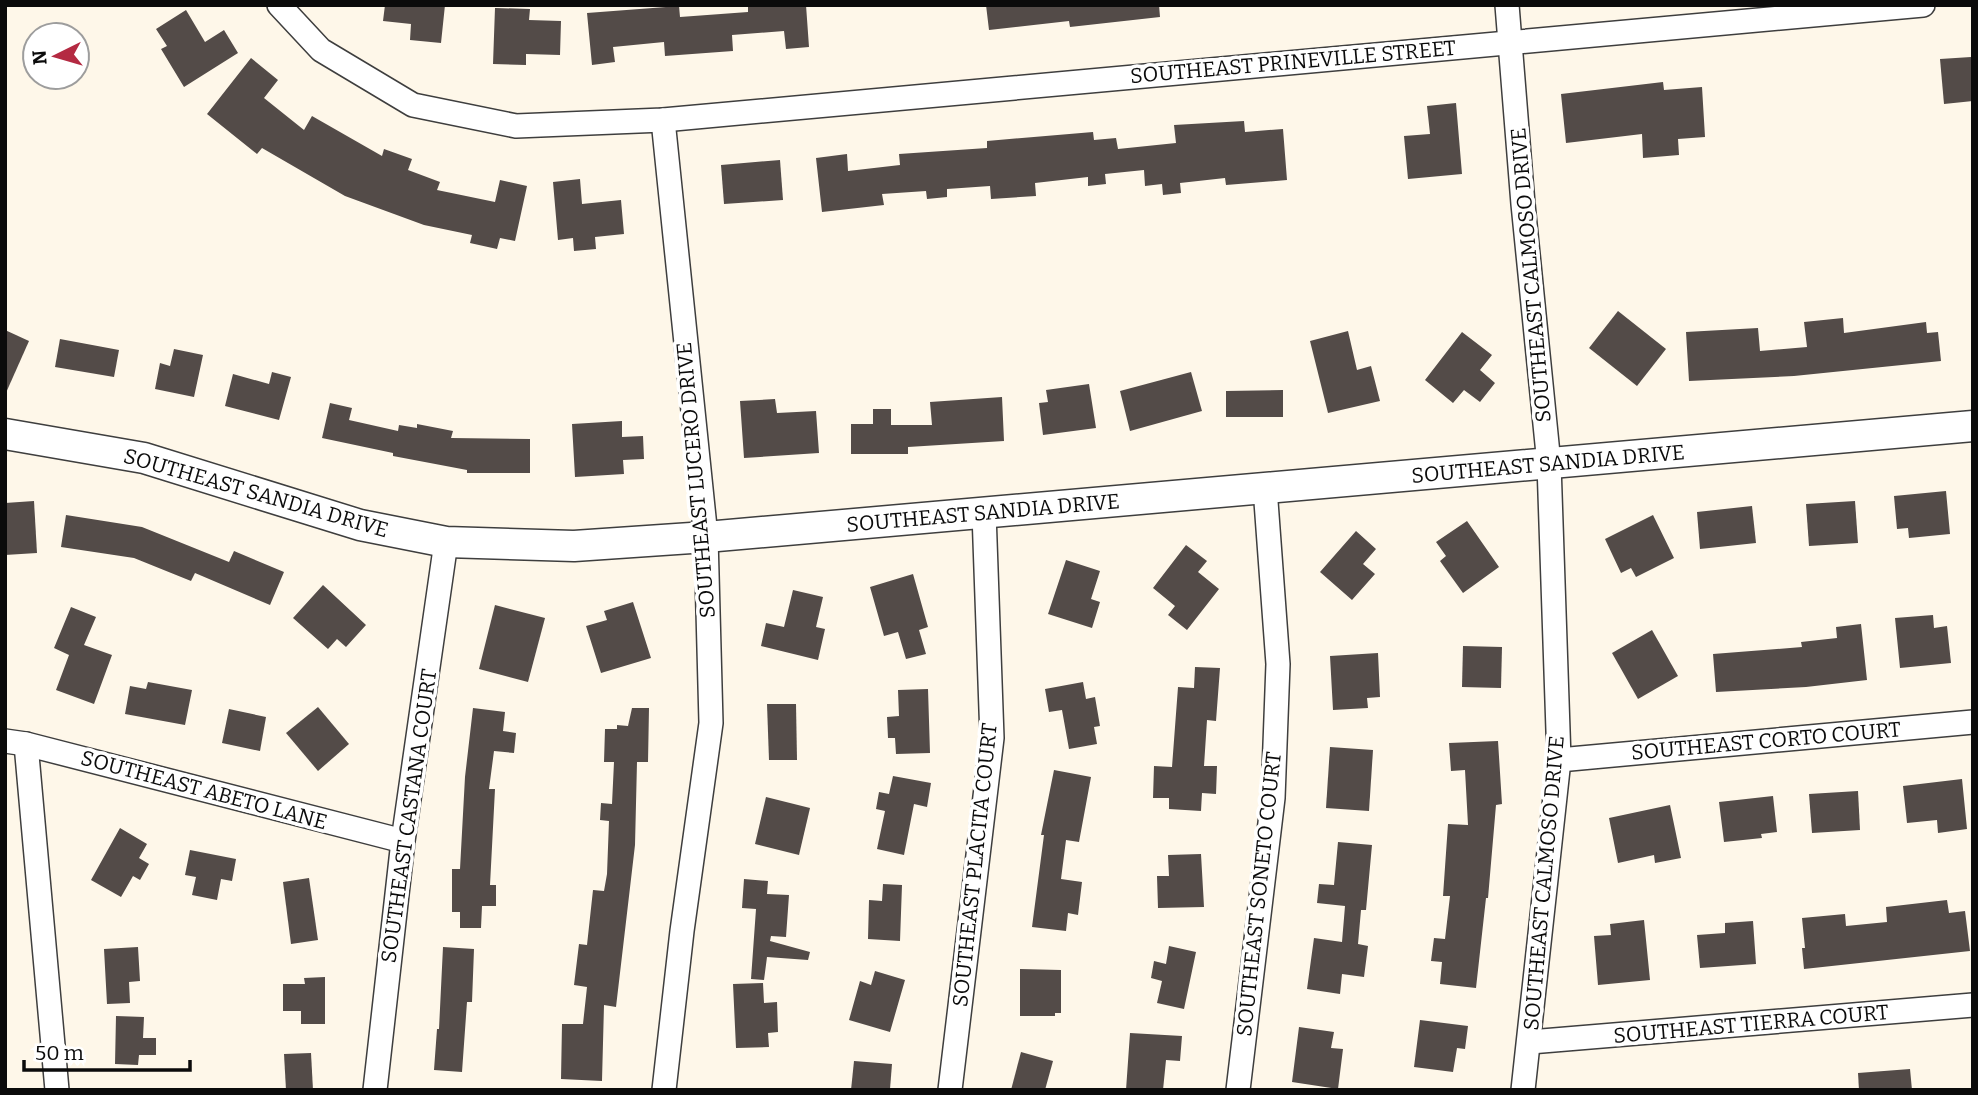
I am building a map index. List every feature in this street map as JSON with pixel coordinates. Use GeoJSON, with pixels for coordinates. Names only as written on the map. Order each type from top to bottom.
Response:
{"type":"FeatureCollection","features":[{"type":"Feature","properties":{"kind":"street","name":"SOUTHEAST PRINEVILLE STREET"},"geometry":{"type":"LineString","coordinates":[[279,5],[321,50],[413,104],[516,126],[663,120],[1912,6]]}},
{"type":"Feature","properties":{"kind":"street","name":"SOUTHEAST CALMOSO DRIVE"},"geometry":{"type":"LineString","coordinates":[[1507,5],[1523,204],[1549,464],[1559,760],[1523,1090]]}},
{"type":"Feature","properties":{"kind":"street","name":"SOUTHEAST LUCERO DRIVE"},"geometry":{"type":"LineString","coordinates":[[663,120],[706,537],[711,723],[682,931],[664,1090]]}},
{"type":"Feature","properties":{"kind":"street","name":"SOUTHEAST SANDIA DRIVE"},"geometry":{"type":"LineString","coordinates":[[5,434],[144,458],[360,525],[446,542],[574,546],[706,537],[1973,426]]}},
{"type":"Feature","properties":{"kind":"street","name":"SOUTHEAST SONETO COURT"},"geometry":{"type":"LineString","coordinates":[[1238,1090],[1273,799],[1278,664],[1265,488]]}},
{"type":"Feature","properties":{"kind":"street","name":"SOUTHEAST PLACITA COURT"},"geometry":{"type":"LineString","coordinates":[[950,1090],[992,738],[984,513]]}},
{"type":"Feature","properties":{"kind":"street","name":"SOUTHEAST CASTANA COURT"},"geometry":{"type":"LineString","coordinates":[[375,1090],[403,841],[446,542]]}},
{"type":"Feature","properties":{"kind":"street","name":"SOUTHEAST CORTO COURT"},"geometry":{"type":"LineString","coordinates":[[1559,760],[1973,722]]}},
{"type":"Feature","properties":{"kind":"street","name":"SOUTHEAST ABETO LANE"},"geometry":{"type":"LineString","coordinates":[[16,742],[403,841]]}},
{"type":"Feature","properties":{"kind":"street"},"geometry":{"type":"LineString","coordinates":[[16,742],[57,1090]]}},
{"type":"Feature","properties":{"kind":"street","name":"SOUTHEAST TIERRA COURT"},"geometry":{"type":"LineString","coordinates":[[1530,1042],[1973,1005]]}},
{"type":"Feature","properties":{"kind":"building"},"geometry":{"type":"Polygon","coordinates":[[[385,5],[445,5],[441,43],[410,40],[411,24],[383,21],[385,5]]]}},
{"type":"Feature","properties":{"kind":"building"},"geometry":{"type":"Polygon","coordinates":[[[748,5],[806,5],[809,47],[786,49],[784,31],[732,35],[733,51],[665,56],[664,42],[613,47],[615,62],[592,65],[587,13],[679,6],[680,17],[748,12],[748,5]]]}},
{"type":"Feature","properties":{"kind":"building"},"geometry":{"type":"Polygon","coordinates":[[[986,5],[1159,5],[1160,17],[1070,27],[1069,21],[989,30],[986,5]]]}},
{"type":"Feature","properties":{"kind":"building"},"geometry":{"type":"Polygon","coordinates":[[[495,8],[530,9],[529,20],[561,21],[560,55],[526,54],[526,65],[493,64],[495,8]]]}},
{"type":"Feature","properties":{"kind":"building"},"geometry":{"type":"Polygon","coordinates":[[[186,10],[205,42],[224,30],[238,53],[184,87],[161,49],[167,46],[156,29],[186,10]]]}},
{"type":"Feature","properties":{"kind":"building"},"geometry":{"type":"Polygon","coordinates":[[[1971,57],[1973,101],[1944,104],[1940,59],[1971,57]]]}},
{"type":"Feature","properties":{"kind":"building"},"geometry":{"type":"Polygon","coordinates":[[[251,58],[278,80],[264,98],[304,130],[312,116],[382,156],[384,149],[412,159],[408,170],[440,182],[437,190],[495,202],[500,180],[527,186],[515,241],[500,238],[497,249],[470,243],[472,235],[424,225],[345,196],[262,148],[257,154],[207,114],[251,58]]]}},
{"type":"Feature","properties":{"kind":"building"},"geometry":{"type":"Polygon","coordinates":[[[1663,82],[1664,90],[1702,87],[1705,137],[1678,139],[1679,155],[1643,158],[1642,134],[1566,143],[1561,94],[1663,82]]]}},
{"type":"Feature","properties":{"kind":"building"},"geometry":{"type":"Polygon","coordinates":[[[1456,103],[1462,174],[1408,179],[1404,136],[1430,134],[1427,106],[1456,103]]]}},
{"type":"Feature","properties":{"kind":"building"},"geometry":{"type":"Polygon","coordinates":[[[1244,121],[1245,132],[1283,129],[1287,180],[1226,185],[1225,178],[1180,183],[1181,193],[1163,195],[1162,184],[1145,186],[1144,170],[1105,174],[1106,184],[1088,186],[1088,177],[1035,183],[1036,196],[991,199],[990,186],[947,189],[947,197],[927,199],[926,191],[882,194],[884,205],[822,212],[816,158],[847,154],[848,171],[900,165],[899,154],[987,148],[987,141],[1093,132],[1094,140],[1116,138],[1118,149],[1176,143],[1174,125],[1244,121]]]}},
{"type":"Feature","properties":{"kind":"building"},"geometry":{"type":"Polygon","coordinates":[[[780,160],[783,200],[724,204],[721,165],[780,160]]]}},
{"type":"Feature","properties":{"kind":"building"},"geometry":{"type":"Polygon","coordinates":[[[580,179],[582,204],[621,200],[624,234],[595,237],[596,249],[574,251],[573,238],[558,240],[553,182],[580,179]]]}},
{"type":"Feature","properties":{"kind":"building"},"geometry":{"type":"Polygon","coordinates":[[[1618,311],[1666,349],[1637,386],[1589,348],[1618,311]]]}},
{"type":"Feature","properties":{"kind":"building"},"geometry":{"type":"Polygon","coordinates":[[[1843,318],[1844,333],[1926,322],[1927,333],[1938,332],[1941,361],[1794,376],[1689,381],[1686,332],[1758,328],[1760,351],[1807,347],[1804,322],[1843,318]]]}},
{"type":"Feature","properties":{"kind":"building"},"geometry":{"type":"Polygon","coordinates":[[[5,330],[29,341],[5,395],[5,330]]]}},
{"type":"Feature","properties":{"kind":"building"},"geometry":{"type":"Polygon","coordinates":[[[1348,331],[1357,370],[1371,366],[1380,401],[1328,413],[1310,341],[1348,331]]]}},
{"type":"Feature","properties":{"kind":"building"},"geometry":{"type":"Polygon","coordinates":[[[1462,332],[1492,355],[1480,370],[1495,383],[1480,402],[1464,390],[1453,403],[1425,380],[1462,332]]]}},
{"type":"Feature","properties":{"kind":"building"},"geometry":{"type":"Polygon","coordinates":[[[60,339],[119,350],[114,377],[55,367],[60,339]]]}},
{"type":"Feature","properties":{"kind":"building"},"geometry":{"type":"Polygon","coordinates":[[[174,349],[203,355],[194,397],[155,389],[160,363],[170,366],[174,349]]]}},
{"type":"Feature","properties":{"kind":"building"},"geometry":{"type":"Polygon","coordinates":[[[272,372],[291,377],[279,420],[225,406],[233,374],[269,384],[272,372]]]}},
{"type":"Feature","properties":{"kind":"building"},"geometry":{"type":"Polygon","coordinates":[[[1191,372],[1202,411],[1130,431],[1120,391],[1191,372]]]}},
{"type":"Feature","properties":{"kind":"building"},"geometry":{"type":"Polygon","coordinates":[[[1089,384],[1096,428],[1043,435],[1039,403],[1048,402],[1046,390],[1089,384]]]}},
{"type":"Feature","properties":{"kind":"building"},"geometry":{"type":"Polygon","coordinates":[[[1283,390],[1283,417],[1226,417],[1226,391],[1283,390]]]}},
{"type":"Feature","properties":{"kind":"building"},"geometry":{"type":"Polygon","coordinates":[[[1002,397],[1004,441],[908,447],[908,454],[851,454],[851,424],[873,424],[873,409],[891,409],[891,425],[932,425],[930,402],[1002,397]]]}},
{"type":"Feature","properties":{"kind":"building"},"geometry":{"type":"Polygon","coordinates":[[[775,399],[777,413],[816,411],[819,453],[744,458],[740,401],[775,399]]]}},
{"type":"Feature","properties":{"kind":"building"},"geometry":{"type":"Polygon","coordinates":[[[330,403],[352,408],[349,420],[398,431],[399,425],[417,428],[417,424],[453,431],[451,438],[530,439],[530,473],[467,473],[467,470],[393,456],[393,453],[322,438],[330,403]]]}},
{"type":"Feature","properties":{"kind":"building"},"geometry":{"type":"Polygon","coordinates":[[[622,421],[622,437],[643,436],[644,459],[623,460],[624,474],[575,477],[572,424],[622,421]]]}},
{"type":"Feature","properties":{"kind":"building"},"geometry":{"type":"Polygon","coordinates":[[[1946,491],[1950,534],[1909,538],[1908,528],[1897,529],[1894,496],[1946,491]]]}},
{"type":"Feature","properties":{"kind":"building"},"geometry":{"type":"Polygon","coordinates":[[[34,501],[37,553],[5,555],[5,503],[34,501]]]}},
{"type":"Feature","properties":{"kind":"building"},"geometry":{"type":"Polygon","coordinates":[[[1855,501],[1858,543],[1809,546],[1806,504],[1855,501]]]}},
{"type":"Feature","properties":{"kind":"building"},"geometry":{"type":"Polygon","coordinates":[[[1752,506],[1756,543],[1700,549],[1697,512],[1752,506]]]}},
{"type":"Feature","properties":{"kind":"building"},"geometry":{"type":"Polygon","coordinates":[[[66,515],[142,527],[229,562],[234,551],[284,572],[270,605],[195,573],[191,581],[134,558],[61,547],[66,515]]]}},
{"type":"Feature","properties":{"kind":"building"},"geometry":{"type":"Polygon","coordinates":[[[1653,515],[1674,558],[1636,577],[1631,568],[1621,573],[1605,539],[1653,515]]]}},
{"type":"Feature","properties":{"kind":"building"},"geometry":{"type":"Polygon","coordinates":[[[1467,521],[1499,567],[1463,593],[1440,561],[1446,556],[1436,542],[1467,521]]]}},
{"type":"Feature","properties":{"kind":"building"},"geometry":{"type":"Polygon","coordinates":[[[1356,531],[1376,549],[1363,564],[1375,574],[1352,600],[1320,572],[1356,531]]]}},
{"type":"Feature","properties":{"kind":"building"},"geometry":{"type":"Polygon","coordinates":[[[1186,545],[1207,561],[1198,572],[1219,589],[1187,630],[1168,615],[1175,606],[1153,588],[1186,545]]]}},
{"type":"Feature","properties":{"kind":"building"},"geometry":{"type":"Polygon","coordinates":[[[1066,560],[1100,571],[1091,599],[1100,602],[1092,628],[1048,614],[1066,560]]]}},
{"type":"Feature","properties":{"kind":"building"},"geometry":{"type":"Polygon","coordinates":[[[913,574],[928,627],[919,630],[926,654],[906,659],[898,632],[884,636],[870,587],[913,574]]]}},
{"type":"Feature","properties":{"kind":"building"},"geometry":{"type":"Polygon","coordinates":[[[323,585],[366,625],[346,647],[337,639],[328,649],[293,618],[323,585]]]}},
{"type":"Feature","properties":{"kind":"building"},"geometry":{"type":"Polygon","coordinates":[[[793,590],[823,597],[816,627],[825,629],[818,660],[761,646],[766,623],[784,627],[793,590]]]}},
{"type":"Feature","properties":{"kind":"building"},"geometry":{"type":"Polygon","coordinates":[[[633,602],[651,658],[601,673],[586,626],[607,620],[604,611],[633,602]]]}},
{"type":"Feature","properties":{"kind":"building"},"geometry":{"type":"Polygon","coordinates":[[[495,605],[545,618],[528,682],[479,669],[495,605]]]}},
{"type":"Feature","properties":{"kind":"building"},"geometry":{"type":"Polygon","coordinates":[[[71,607],[96,617],[84,645],[112,655],[94,704],[56,690],[69,655],[54,648],[71,607]]]}},
{"type":"Feature","properties":{"kind":"building"},"geometry":{"type":"Polygon","coordinates":[[[1933,615],[1934,628],[1947,626],[1951,663],[1900,668],[1895,618],[1933,615]]]}},
{"type":"Feature","properties":{"kind":"building"},"geometry":{"type":"Polygon","coordinates":[[[1861,624],[1867,680],[1806,687],[1716,692],[1713,654],[1802,647],[1801,642],[1837,638],[1836,627],[1861,624]]]}},
{"type":"Feature","properties":{"kind":"building"},"geometry":{"type":"Polygon","coordinates":[[[1652,630],[1678,676],[1638,699],[1612,653],[1652,630]]]}},
{"type":"Feature","properties":{"kind":"building"},"geometry":{"type":"Polygon","coordinates":[[[1463,646],[1502,647],[1501,688],[1462,687],[1463,646]]]}},
{"type":"Feature","properties":{"kind":"building"},"geometry":{"type":"Polygon","coordinates":[[[1378,653],[1380,697],[1367,698],[1368,708],[1333,710],[1330,656],[1378,653]]]}},
{"type":"Feature","properties":{"kind":"building"},"geometry":{"type":"Polygon","coordinates":[[[1195,667],[1220,668],[1216,721],[1207,720],[1204,766],[1217,766],[1216,794],[1202,793],[1201,811],[1169,809],[1169,798],[1153,798],[1154,766],[1172,767],[1178,687],[1194,688],[1195,667]]]}},
{"type":"Feature","properties":{"kind":"building"},"geometry":{"type":"Polygon","coordinates":[[[148,682],[192,690],[185,725],[125,714],[130,686],[146,689],[148,682]]]}},
{"type":"Feature","properties":{"kind":"building"},"geometry":{"type":"Polygon","coordinates":[[[1083,682],[1086,699],[1095,697],[1100,726],[1094,727],[1097,744],[1069,749],[1062,710],[1049,712],[1045,689],[1083,682]]]}},
{"type":"Feature","properties":{"kind":"building"},"geometry":{"type":"Polygon","coordinates":[[[928,689],[930,753],[896,754],[895,738],[888,738],[887,717],[899,716],[898,690],[928,689]]]}},
{"type":"Feature","properties":{"kind":"building"},"geometry":{"type":"Polygon","coordinates":[[[767,704],[796,704],[797,760],[769,760],[767,704]]]}},
{"type":"Feature","properties":{"kind":"building"},"geometry":{"type":"Polygon","coordinates":[[[318,707],[349,744],[318,771],[286,733],[318,707]]]}},
{"type":"Feature","properties":{"kind":"building"},"geometry":{"type":"Polygon","coordinates":[[[473,708],[505,712],[503,731],[516,733],[514,753],[494,751],[489,789],[495,789],[490,885],[496,885],[496,906],[482,906],[481,928],[460,928],[460,912],[452,912],[452,869],[460,869],[465,777],[473,708]]]}},
{"type":"Feature","properties":{"kind":"building"},"geometry":{"type":"Polygon","coordinates":[[[632,708],[649,708],[648,762],[637,762],[635,845],[616,1007],[604,1005],[602,1081],[561,1079],[562,1024],[583,1024],[587,987],[574,985],[579,944],[587,945],[593,890],[604,891],[607,874],[609,821],[600,820],[601,803],[612,804],[614,762],[604,762],[605,729],[617,729],[617,725],[628,726],[632,708]]]}},
{"type":"Feature","properties":{"kind":"building"},"geometry":{"type":"Polygon","coordinates":[[[229,709],[266,717],[260,751],[222,743],[229,709]]]}},
{"type":"Feature","properties":{"kind":"building"},"geometry":{"type":"Polygon","coordinates":[[[1498,741],[1502,804],[1496,805],[1488,898],[1476,988],[1440,984],[1442,962],[1431,961],[1434,938],[1445,939],[1450,896],[1443,896],[1448,824],[1468,825],[1465,770],[1451,771],[1449,743],[1498,741]]]}},
{"type":"Feature","properties":{"kind":"building"},"geometry":{"type":"Polygon","coordinates":[[[1330,747],[1373,750],[1369,811],[1326,808],[1330,747]]]}},
{"type":"Feature","properties":{"kind":"building"},"geometry":{"type":"Polygon","coordinates":[[[1054,770],[1091,777],[1079,842],[1066,840],[1061,879],[1082,882],[1078,915],[1068,913],[1066,931],[1032,927],[1044,835],[1041,835],[1054,770]]]}},
{"type":"Feature","properties":{"kind":"building"},"geometry":{"type":"Polygon","coordinates":[[[893,776],[931,783],[927,807],[914,804],[904,855],[877,849],[885,811],[876,809],[879,792],[889,794],[893,776]]]}},
{"type":"Feature","properties":{"kind":"building"},"geometry":{"type":"Polygon","coordinates":[[[1962,779],[1967,829],[1938,833],[1937,820],[1907,823],[1903,786],[1962,779]]]}},
{"type":"Feature","properties":{"kind":"building"},"geometry":{"type":"Polygon","coordinates":[[[1858,791],[1860,830],[1812,833],[1809,794],[1858,791]]]}},
{"type":"Feature","properties":{"kind":"building"},"geometry":{"type":"Polygon","coordinates":[[[1773,796],[1777,832],[1761,834],[1762,838],[1724,842],[1719,802],[1773,796]]]}},
{"type":"Feature","properties":{"kind":"building"},"geometry":{"type":"Polygon","coordinates":[[[766,797],[810,808],[799,855],[755,844],[766,797]]]}},
{"type":"Feature","properties":{"kind":"building"},"geometry":{"type":"Polygon","coordinates":[[[1670,805],[1681,858],[1655,863],[1654,855],[1618,863],[1609,818],[1670,805]]]}},
{"type":"Feature","properties":{"kind":"building"},"geometry":{"type":"Polygon","coordinates":[[[120,828],[147,844],[139,858],[149,864],[140,880],[133,876],[121,897],[91,880],[120,828]]]}},
{"type":"Feature","properties":{"kind":"building"},"geometry":{"type":"Polygon","coordinates":[[[1338,842],[1372,845],[1366,910],[1361,910],[1358,944],[1368,946],[1364,977],[1342,974],[1340,994],[1307,989],[1314,938],[1342,942],[1345,906],[1317,903],[1319,884],[1334,885],[1338,842]]]}},
{"type":"Feature","properties":{"kind":"building"},"geometry":{"type":"Polygon","coordinates":[[[190,850],[236,859],[232,881],[221,879],[217,900],[192,895],[196,877],[185,875],[190,850]]]}},
{"type":"Feature","properties":{"kind":"building"},"geometry":{"type":"Polygon","coordinates":[[[1201,854],[1204,907],[1158,908],[1157,876],[1169,876],[1168,855],[1201,854]]]}},
{"type":"Feature","properties":{"kind":"building"},"geometry":{"type":"Polygon","coordinates":[[[309,878],[318,940],[291,944],[283,882],[309,878]]]}},
{"type":"Feature","properties":{"kind":"building"},"geometry":{"type":"Polygon","coordinates":[[[744,879],[768,881],[767,894],[789,895],[786,937],[771,936],[770,941],[810,952],[808,960],[767,957],[764,980],[751,979],[756,909],[742,908],[744,879]]]}},
{"type":"Feature","properties":{"kind":"building"},"geometry":{"type":"Polygon","coordinates":[[[883,884],[902,885],[900,941],[868,939],[869,900],[882,901],[883,884]]]}},
{"type":"Feature","properties":{"kind":"building"},"geometry":{"type":"Polygon","coordinates":[[[1947,900],[1949,913],[1965,911],[1970,951],[1804,969],[1802,918],[1845,914],[1846,926],[1887,922],[1886,907],[1947,900]]]}},
{"type":"Feature","properties":{"kind":"building"},"geometry":{"type":"Polygon","coordinates":[[[1644,920],[1650,980],[1598,985],[1594,936],[1611,935],[1610,924],[1644,920]]]}},
{"type":"Feature","properties":{"kind":"building"},"geometry":{"type":"Polygon","coordinates":[[[1753,921],[1756,964],[1700,968],[1697,935],[1725,933],[1725,923],[1753,921]]]}},
{"type":"Feature","properties":{"kind":"building"},"geometry":{"type":"Polygon","coordinates":[[[1169,946],[1196,952],[1184,1009],[1157,1003],[1162,981],[1151,978],[1154,961],[1166,964],[1169,946]]]}},
{"type":"Feature","properties":{"kind":"building"},"geometry":{"type":"Polygon","coordinates":[[[138,947],[140,981],[129,982],[130,1003],[107,1004],[104,949],[138,947]]]}},
{"type":"Feature","properties":{"kind":"building"},"geometry":{"type":"Polygon","coordinates":[[[443,947],[474,949],[472,1002],[467,1002],[462,1072],[434,1070],[443,947]]]}},
{"type":"Feature","properties":{"kind":"building"},"geometry":{"type":"Polygon","coordinates":[[[1020,969],[1061,970],[1061,1013],[1055,1013],[1055,1016],[1020,1016],[1020,969]]]}},
{"type":"Feature","properties":{"kind":"building"},"geometry":{"type":"Polygon","coordinates":[[[875,971],[905,980],[890,1032],[849,1020],[860,981],[871,985],[875,971]]]}},
{"type":"Feature","properties":{"kind":"building"},"geometry":{"type":"Polygon","coordinates":[[[325,977],[325,1024],[301,1024],[301,1011],[283,1011],[283,984],[305,984],[304,978],[325,977]]]}},
{"type":"Feature","properties":{"kind":"building"},"geometry":{"type":"Polygon","coordinates":[[[763,983],[764,1003],[777,1002],[778,1032],[768,1033],[769,1047],[736,1048],[733,984],[763,983]]]}},
{"type":"Feature","properties":{"kind":"building"},"geometry":{"type":"Polygon","coordinates":[[[116,1016],[144,1017],[143,1038],[156,1038],[156,1055],[139,1055],[138,1065],[115,1064],[116,1016]]]}},
{"type":"Feature","properties":{"kind":"building"},"geometry":{"type":"Polygon","coordinates":[[[1420,1020],[1468,1026],[1465,1049],[1457,1048],[1453,1072],[1414,1067],[1420,1020]]]}},
{"type":"Feature","properties":{"kind":"building"},"geometry":{"type":"Polygon","coordinates":[[[1299,1027],[1334,1032],[1331,1048],[1343,1049],[1338,1089],[1292,1082],[1299,1027]]]}},
{"type":"Feature","properties":{"kind":"building"},"geometry":{"type":"Polygon","coordinates":[[[1130,1033],[1182,1036],[1180,1061],[1166,1060],[1163,1090],[1126,1090],[1130,1033]]]}},
{"type":"Feature","properties":{"kind":"building"},"geometry":{"type":"Polygon","coordinates":[[[1021,1052],[1053,1061],[1045,1090],[1011,1090],[1021,1052]]]}},
{"type":"Feature","properties":{"kind":"building"},"geometry":{"type":"Polygon","coordinates":[[[311,1053],[313,1090],[286,1090],[284,1054],[311,1053]]]}},
{"type":"Feature","properties":{"kind":"building"},"geometry":{"type":"Polygon","coordinates":[[[854,1061],[892,1064],[890,1089],[851,1090],[854,1061]]]}},
{"type":"Feature","properties":{"kind":"building"},"geometry":{"type":"Polygon","coordinates":[[[1910,1069],[1912,1090],[1859,1090],[1858,1073],[1910,1069]]]}}]}
